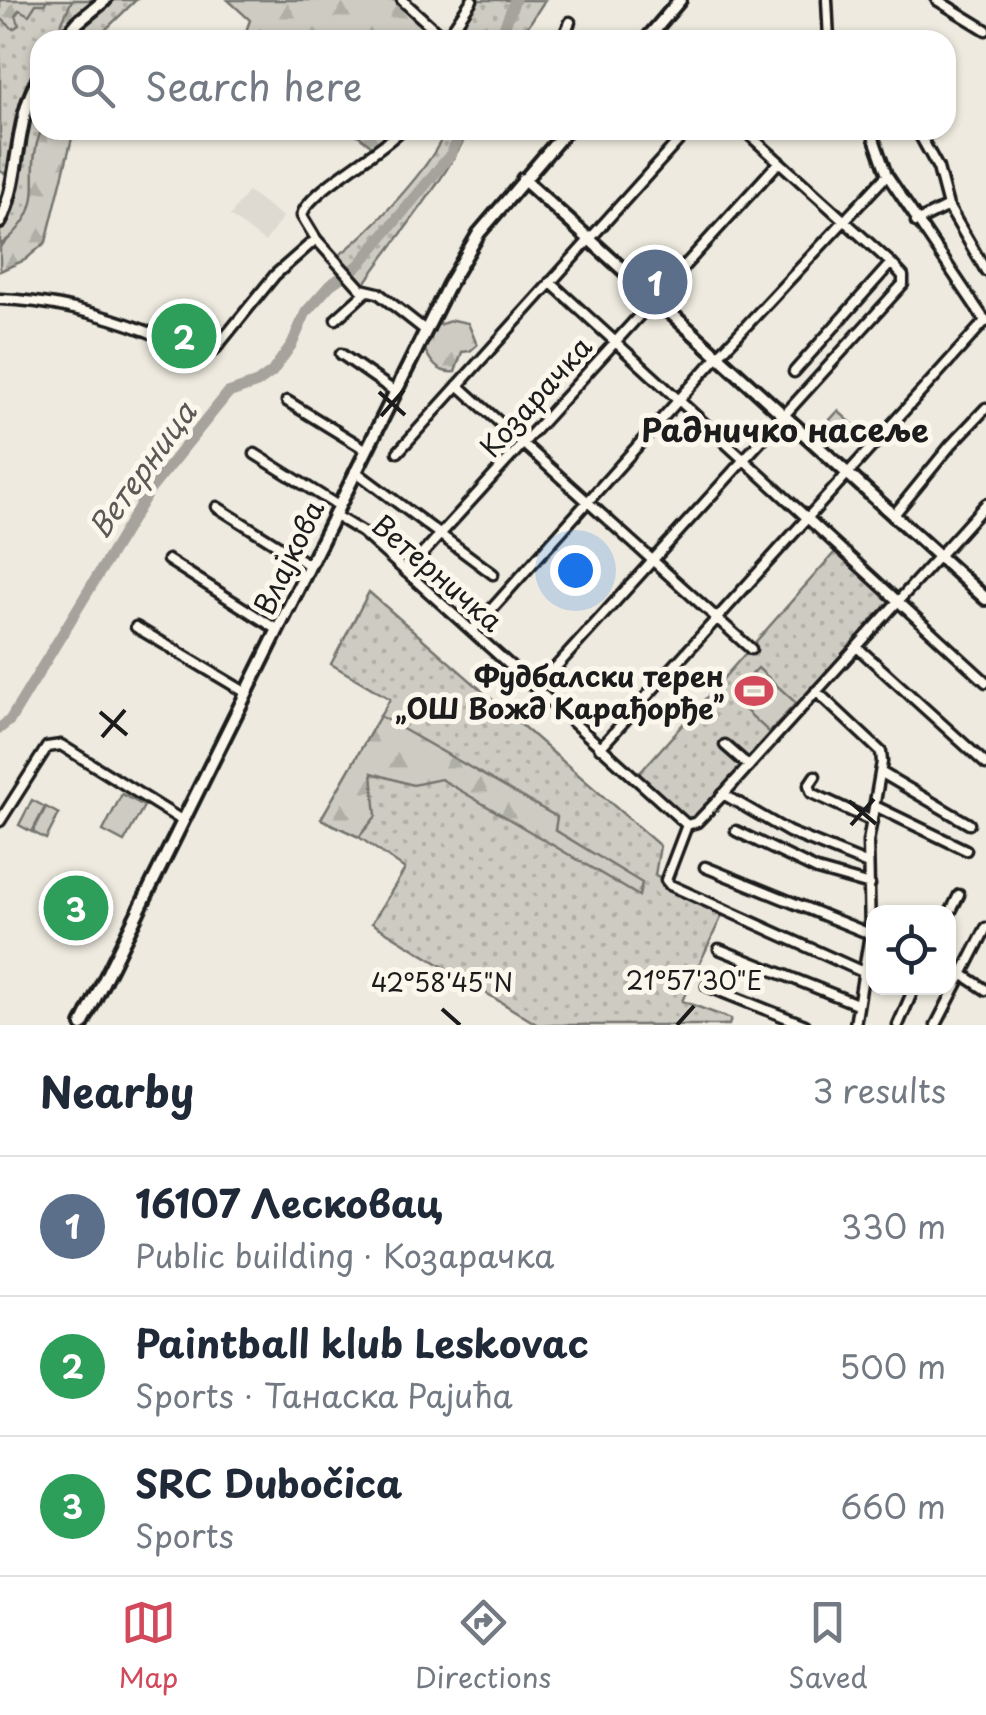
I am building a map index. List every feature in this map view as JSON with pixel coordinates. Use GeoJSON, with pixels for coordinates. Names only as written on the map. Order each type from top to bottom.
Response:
{"type":"FeatureCollection","features":[{"type":"Feature","properties":{"kind":"main road"},"geometry":{"type":"LineString","coordinates":[[71,30],[105,0]]}},
{"type":"Feature","properties":{"kind":"main road"},"geometry":{"type":"LineString","coordinates":[[654,30],[680,0]]}},
{"type":"Feature","properties":{"kind":"main road"},"geometry":{"type":"LineString","coordinates":[[0,222],[10,198],[21,120],[30,93]]}},
{"type":"Feature","properties":{"kind":"main road","name":"Влајкова"},"geometry":{"type":"LineString","coordinates":[[82,1025],[354,471],[469,247],[558,140]]}},
{"type":"Feature","properties":{"kind":"main road"},"geometry":{"type":"LineString","coordinates":[[522,179],[986,599]]}},
{"type":"Feature","properties":{"kind":"street"},"geometry":{"type":"LineString","coordinates":[[402,0],[435,30]]}},
{"type":"Feature","properties":{"kind":"street"},"geometry":{"type":"LineString","coordinates":[[452,30],[469,4],[458,0]]}},
{"type":"Feature","properties":{"kind":"street"},"geometry":{"type":"LineString","coordinates":[[828,0],[830,30]]}},
{"type":"Feature","properties":{"kind":"street"},"geometry":{"type":"LineString","coordinates":[[937,0],[986,30]]}},
{"type":"Feature","properties":{"kind":"street"},"geometry":{"type":"LineString","coordinates":[[566,30],[570,22]]}},
{"type":"Feature","properties":{"kind":"street"},"geometry":{"type":"LineString","coordinates":[[391,140],[304,205],[302,216],[316,238],[364,290],[378,293],[425,330]]}},
{"type":"Feature","properties":{"kind":"street"},"geometry":{"type":"LineString","coordinates":[[398,452],[679,140]]}},
{"type":"Feature","properties":{"kind":"street"},"geometry":{"type":"LineString","coordinates":[[536,689],[904,284],[903,276],[892,263],[755,140]]}},
{"type":"Feature","properties":{"kind":"street"},"geometry":{"type":"LineString","coordinates":[[600,748],[986,321],[886,175],[874,140]]}},
{"type":"Feature","properties":{"kind":"street"},"geometry":{"type":"LineString","coordinates":[[922,140],[938,168],[948,206],[986,271]]}},
{"type":"Feature","properties":{"kind":"street","name":"Козарачка"},"geometry":{"type":"LineString","coordinates":[[406,572],[778,162]]}},
{"type":"Feature","properties":{"kind":"street"},"geometry":{"type":"LineString","coordinates":[[472,631],[886,175]]}},
{"type":"Feature","properties":{"kind":"street"},"geometry":{"type":"LineString","coordinates":[[916,222],[948,206]]}},
{"type":"Feature","properties":{"kind":"street"},"geometry":{"type":"LineString","coordinates":[[0,299],[66,308],[144,330],[194,355],[207,355],[274,275],[316,238]]}},
{"type":"Feature","properties":{"kind":"street"},"geometry":{"type":"LineString","coordinates":[[794,372],[892,263]]}},
{"type":"Feature","properties":{"kind":"street"},"geometry":{"type":"LineString","coordinates":[[550,282],[986,682]]}},
{"type":"Feature","properties":{"kind":"street"},"geometry":{"type":"LineString","coordinates":[[336,319],[364,290]]}},
{"type":"Feature","properties":{"kind":"street"},"geometry":{"type":"LineString","coordinates":[[341,354],[394,391]]}},
{"type":"Feature","properties":{"kind":"street"},"geometry":{"type":"LineString","coordinates":[[458,384],[751,649]]}},
{"type":"Feature","properties":{"kind":"street"},"geometry":{"type":"LineString","coordinates":[[287,400],[365,449]]}},
{"type":"Feature","properties":{"kind":"street"},"geometry":{"type":"LineString","coordinates":[[893,516],[986,408]]}},
{"type":"Feature","properties":{"kind":"street","name":"Ветерничка"},"geometry":{"type":"LineString","coordinates":[[255,454],[362,532],[688,826]]}},
{"type":"Feature","properties":{"kind":"street"},"geometry":{"type":"LineString","coordinates":[[354,471],[492,574]]}},
{"type":"Feature","properties":{"kind":"street"},"geometry":{"type":"LineString","coordinates":[[863,972],[667,883],[674,855],[688,826],[697,822],[723,794],[986,504]]}},
{"type":"Feature","properties":{"kind":"street"},"geometry":{"type":"LineString","coordinates":[[217,506],[309,565]]}},
{"type":"Feature","properties":{"kind":"street"},"geometry":{"type":"LineString","coordinates":[[168,560],[278,630]]}},
{"type":"Feature","properties":{"kind":"street"},"geometry":{"type":"LineString","coordinates":[[136,627],[245,692]]}},
{"type":"Feature","properties":{"kind":"street"},"geometry":{"type":"LineString","coordinates":[[857,647],[986,764]]}},
{"type":"Feature","properties":{"kind":"street"},"geometry":{"type":"LineString","coordinates":[[816,691],[881,752],[882,773],[868,864],[870,905]]}},
{"type":"Feature","properties":{"kind":"street"},"geometry":{"type":"LineString","coordinates":[[0,821],[47,747],[61,745],[184,821]]}},
{"type":"Feature","properties":{"kind":"street"},"geometry":{"type":"LineString","coordinates":[[725,745],[748,766]]}},
{"type":"Feature","properties":{"kind":"street"},"geometry":{"type":"LineString","coordinates":[[882,773],[969,824]]}},
{"type":"Feature","properties":{"kind":"street"},"geometry":{"type":"LineString","coordinates":[[814,776],[808,785],[812,793],[872,821]]}},
{"type":"Feature","properties":{"kind":"street"},"geometry":{"type":"LineString","coordinates":[[723,794],[789,832],[868,864]]}},
{"type":"Feature","properties":{"kind":"street"},"geometry":{"type":"LineString","coordinates":[[875,806],[966,850]]}},
{"type":"Feature","properties":{"kind":"street"},"geometry":{"type":"LineString","coordinates":[[736,831],[817,870],[870,884]]}},
{"type":"Feature","properties":{"kind":"street"},"geometry":{"type":"LineString","coordinates":[[705,867],[866,932]]}},
{"type":"Feature","properties":{"kind":"street"},"geometry":{"type":"LineString","coordinates":[[954,905],[959,895]]}},
{"type":"Feature","properties":{"kind":"street"},"geometry":{"type":"LineString","coordinates":[[936,1025],[962,974],[982,946],[986,928]]}},
{"type":"Feature","properties":{"kind":"street"},"geometry":{"type":"LineString","coordinates":[[719,949],[857,1004]]}},
{"type":"Feature","properties":{"kind":"street"},"geometry":{"type":"LineString","coordinates":[[855,1025],[866,956]]}},
{"type":"Feature","properties":{"kind":"street"},"geometry":{"type":"LineString","coordinates":[[962,974],[986,990]]}},
{"type":"Feature","properties":{"kind":"street"},"geometry":{"type":"LineString","coordinates":[[707,986],[805,1025]]}},
{"type":"Feature","properties":{"kind":"street"},"geometry":{"type":"LineString","coordinates":[[898,1025],[911,995]]}},
{"type":"Feature","properties":{"kind":"shaded area"},"geometry":{"type":"Polygon","coordinates":[[[248,191],[283,217],[265,242],[230,216],[248,191]]]}},
{"type":"Feature","properties":{"kind":"green space"},"geometry":{"type":"Polygon","coordinates":[[[0,0],[136,0],[105,30],[30,30],[30,140],[40,140],[34,204],[21,229],[0,245],[0,222],[18,130],[6,174],[0,171],[0,0]]]}},
{"type":"Feature","properties":{"kind":"green space"},"geometry":{"type":"Polygon","coordinates":[[[0,0],[46,0],[45,4],[36,4],[29,15],[19,10],[19,25],[13,29],[3,20],[0,22],[0,0]]]}},
{"type":"Feature","properties":{"kind":"green space"},"geometry":{"type":"Polygon","coordinates":[[[72,0],[94,0],[61,30],[58,30],[72,0]]]}},
{"type":"Feature","properties":{"kind":"green space"},"geometry":{"type":"Polygon","coordinates":[[[228,0],[396,0],[428,30],[246,30],[250,20],[228,0]]]}},
{"type":"Feature","properties":{"kind":"green space"},"geometry":{"type":"Polygon","coordinates":[[[472,0],[545,0],[526,30],[451,30],[472,0]]]}},
{"type":"Feature","properties":{"kind":"green space"},"geometry":{"type":"Polygon","coordinates":[[[38,140],[72,140],[46,242],[25,260],[0,271],[0,247],[17,231],[32,203],[38,140]]]}},
{"type":"Feature","properties":{"kind":"green space"},"geometry":{"type":"Polygon","coordinates":[[[364,140],[391,140],[379,151],[364,140]]]}},
{"type":"Feature","properties":{"kind":"green space"},"geometry":{"type":"Polygon","coordinates":[[[441,140],[464,140],[361,289],[335,258],[398,199],[441,140]]]}},
{"type":"Feature","properties":{"kind":"green space"},"geometry":{"type":"Polygon","coordinates":[[[453,320],[468,323],[477,345],[462,352],[455,372],[449,372],[435,365],[423,346],[431,338],[432,327],[453,320]]]}},
{"type":"Feature","properties":{"kind":"green space"},"geometry":{"type":"Polygon","coordinates":[[[838,411],[857,428],[847,439],[828,422],[838,411]]]}},
{"type":"Feature","properties":{"kind":"green space"},"geometry":{"type":"Polygon","coordinates":[[[835,552],[891,602],[695,818],[687,819],[638,775],[835,552]]]}},
{"type":"Feature","properties":{"kind":"green space"},"geometry":{"type":"Polygon","coordinates":[[[369,592],[660,846],[655,875],[726,907],[682,1001],[731,1019],[729,1025],[538,1025],[372,923],[405,869],[359,837],[321,819],[390,699],[331,664],[369,592]]]}},
{"type":"Feature","properties":{"kind":"green space"},"geometry":{"type":"Polygon","coordinates":[[[758,668],[796,703],[769,732],[731,697],[758,668]]]}},
{"type":"Feature","properties":{"kind":"green space"},"geometry":{"type":"Polygon","coordinates":[[[380,716],[557,817],[555,830],[642,883],[639,896],[441,779],[413,785],[372,773],[376,816],[359,837],[321,819],[380,716]]]}},
{"type":"Feature","properties":{"kind":"green space"},"geometry":{"type":"Polygon","coordinates":[[[122,794],[144,806],[124,842],[103,831],[122,794]]]}},
{"type":"Feature","properties":{"kind":"green space"},"geometry":{"type":"Polygon","coordinates":[[[32,800],[45,807],[32,832],[19,825],[32,800]]]}},
{"type":"Feature","properties":{"kind":"green space"},"geometry":{"type":"Polygon","coordinates":[[[46,807],[59,814],[46,839],[33,832],[46,807]]]}},
{"type":"Feature","properties":{"kind":"waterway","name":"Ветерница"},"geometry":{"type":"LineString","coordinates":[[503,30],[515,0]]}},
{"type":"Feature","properties":{"kind":"waterway","name":"Ветерница"},"geometry":{"type":"LineString","coordinates":[[0,728],[10,720],[149,491],[228,393],[257,383],[272,372],[292,344],[306,312],[330,285],[359,265],[451,154],[457,140]]}},
{"type":"Feature","properties":{"kind":"place","name":"16107 Лесковац"},"geometry":{"type":"Point","coordinates":[655,282]}},
{"type":"Feature","properties":{"kind":"place","name":"Paintball klub Leskovac"},"geometry":{"type":"Point","coordinates":[184,336]}},
{"type":"Feature","properties":{"kind":"place","name":"Фудбалски терен „ОШ Вожд Карађорђе”"},"geometry":{"type":"Point","coordinates":[754,691]}},
{"type":"Feature","properties":{"kind":"place","name":"SRC Dubočica"},"geometry":{"type":"Point","coordinates":[76,908]}},
{"type":"Feature","properties":{"kind":"district","name":"Радничко насеље"},"geometry":{"type":"Point","coordinates":[785,429]}}]}
